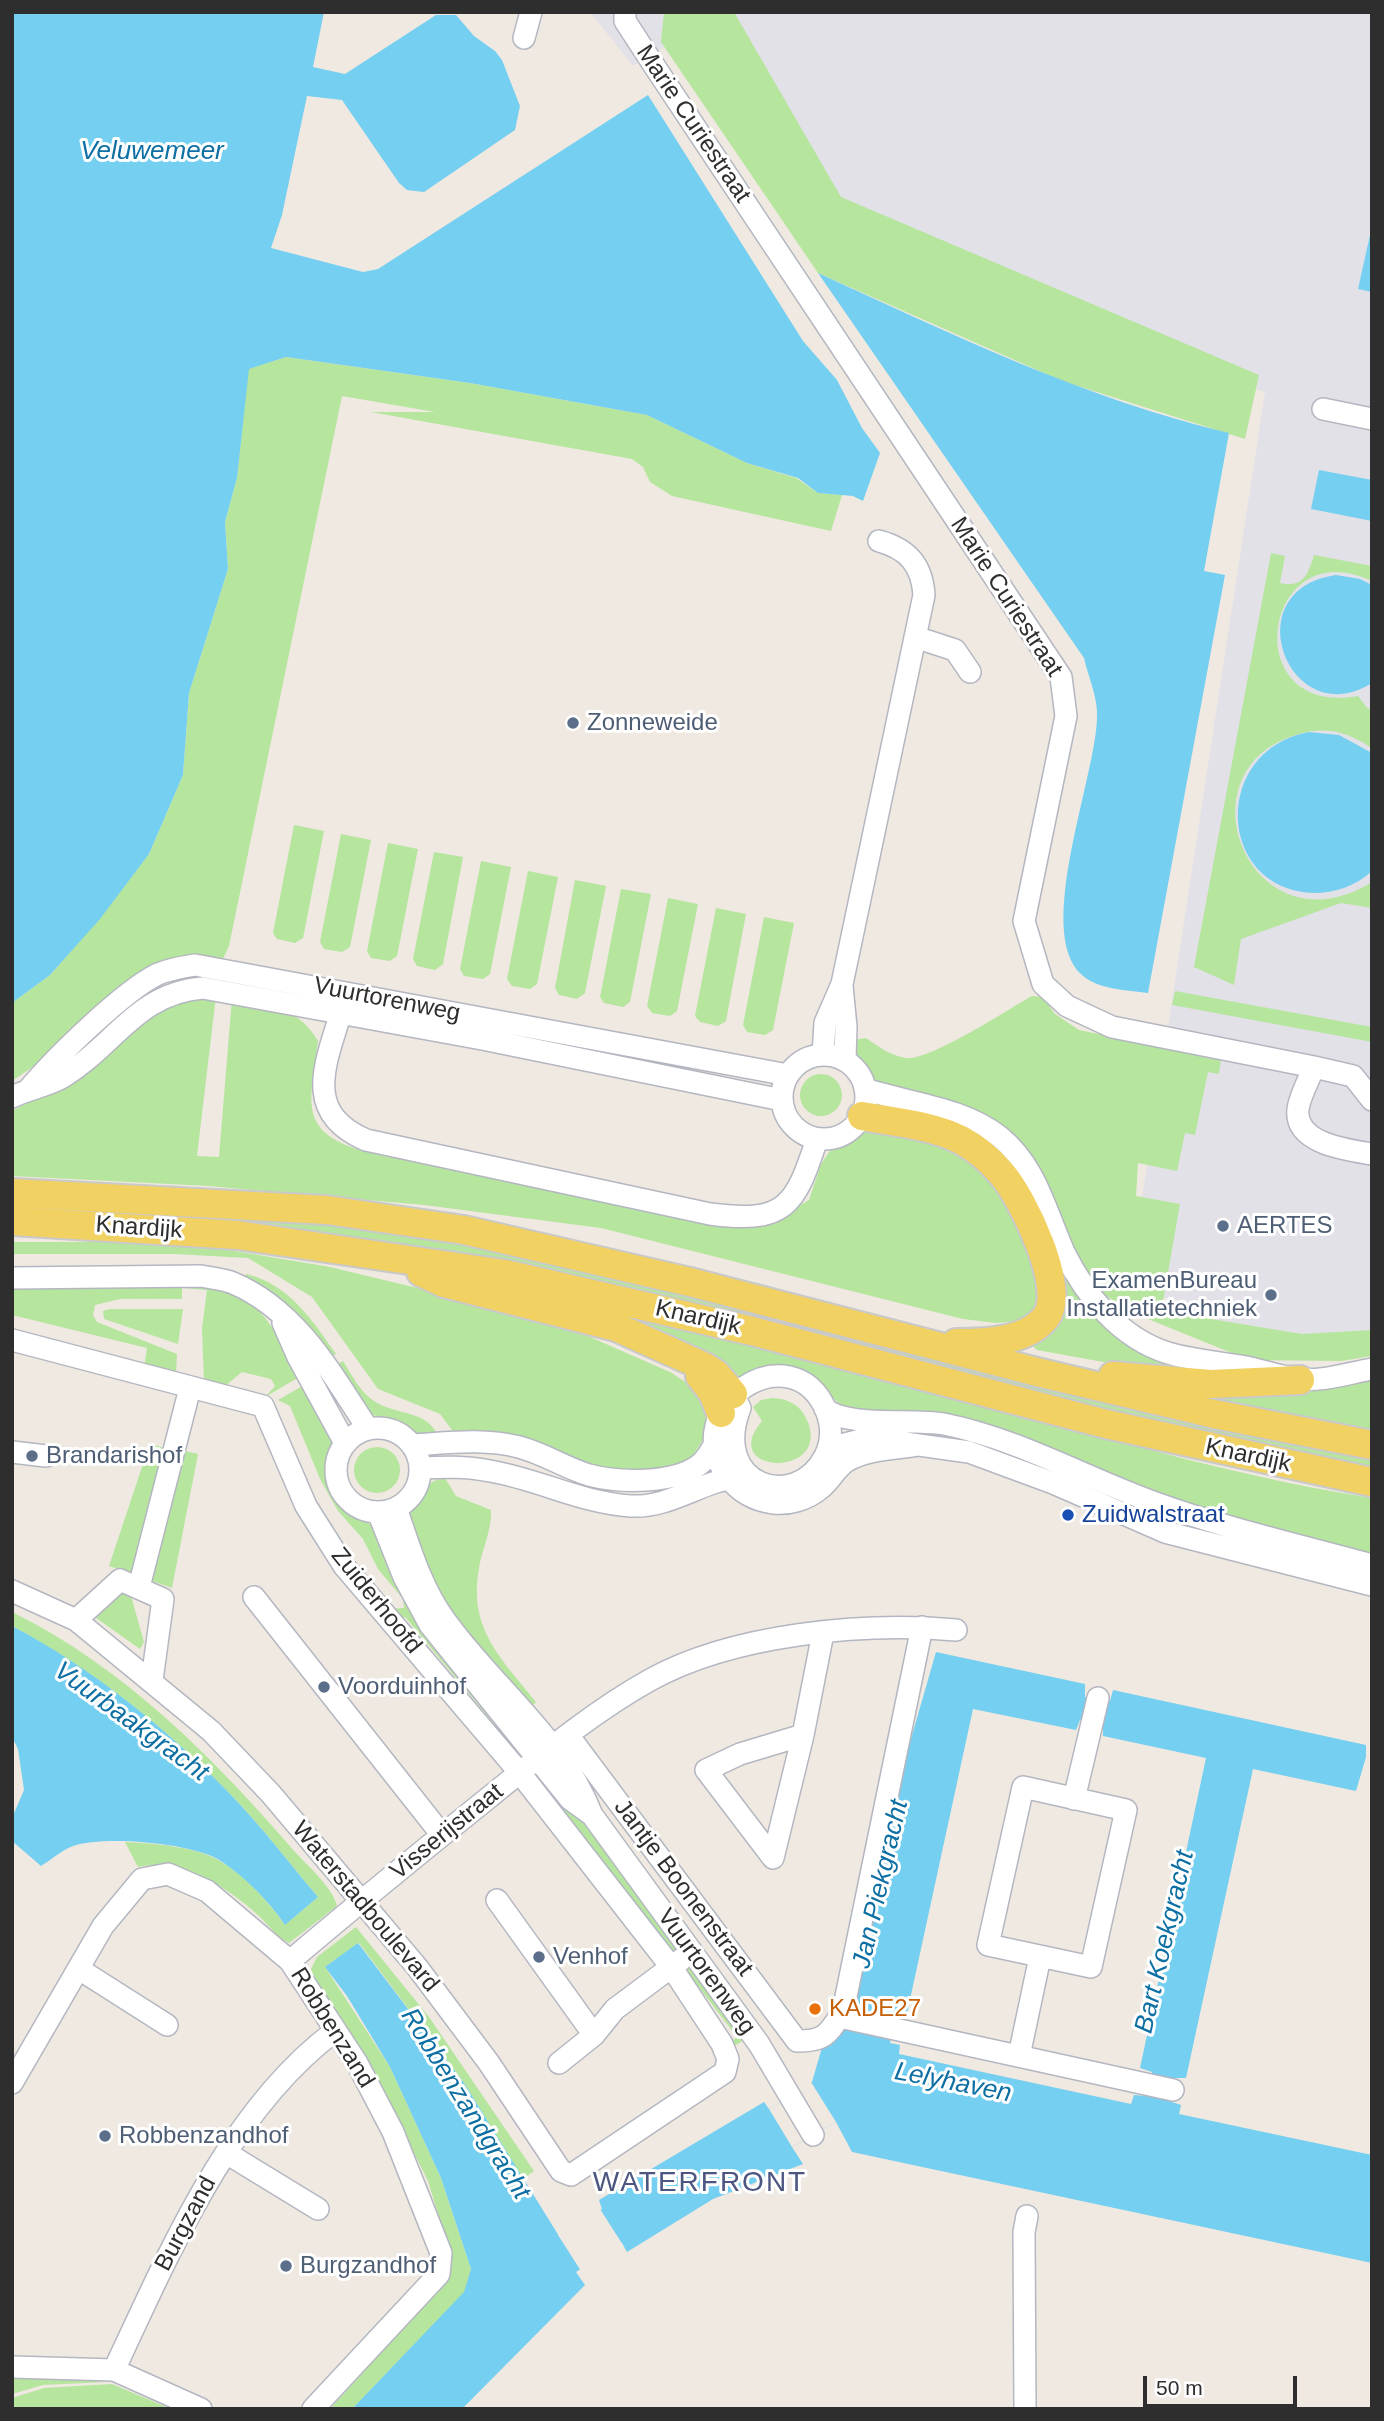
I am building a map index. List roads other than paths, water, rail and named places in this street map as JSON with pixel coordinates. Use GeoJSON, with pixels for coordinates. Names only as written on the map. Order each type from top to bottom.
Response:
{"type":"FeatureCollection","features":[{"type":"Feature","properties":{"kind":"main road"},"geometry":{"type":"LineString","coordinates":[[864,1102],[960,1140],[982,1155],[1002,1174],[1018,1196],[1052,1283],[1054,1300],[1047,1315],[1037,1326],[1003,1339],[932,1344]]}},
{"type":"Feature","properties":{"kind":"main road","name":"Knardijk"},"geometry":{"type":"LineString","coordinates":[[12,1193],[327,1210],[464,1230],[690,1282],[1037,1372],[1214,1414],[1372,1445]]}},
{"type":"Feature","properties":{"kind":"main road","name":"Knardijk"},"geometry":{"type":"LineString","coordinates":[[12,1221],[237,1236],[380,1254],[505,1274],[702,1319],[1107,1424],[1372,1482]]}},
{"type":"Feature","properties":{"kind":"main road"},"geometry":{"type":"LineString","coordinates":[[380,1254],[444,1283],[616,1327],[681,1356],[713,1393],[727,1404]]}},
{"type":"Feature","properties":{"kind":"main road"},"geometry":{"type":"LineString","coordinates":[[1037,1372],[1211,1384],[1300,1380]]}},
{"type":"Feature","properties":{"kind":"street"},"geometry":{"type":"LineString","coordinates":[[524,38],[531,12]]}},
{"type":"Feature","properties":{"kind":"street","name":"Marie Curiestraat"},"geometry":{"type":"LineString","coordinates":[[625,12],[625,21],[664,81],[1061,677],[1066,716],[1024,921],[1043,984],[1067,1006],[1112,1027],[1353,1076],[1372,1100]]}},
{"type":"Feature","properties":{"kind":"street"},"geometry":{"type":"LineString","coordinates":[[1323,409],[1372,419]]}},
{"type":"Feature","properties":{"kind":"street"},"geometry":{"type":"LineString","coordinates":[[823,1055],[825,1023],[842,984],[924,595],[923,578],[907,554],[879,541]]}},
{"type":"Feature","properties":{"kind":"street"},"geometry":{"type":"LineString","coordinates":[[915,637],[955,650],[970,672]]}},
{"type":"Feature","properties":{"kind":"street","name":"Vuurtorenweg"},"geometry":{"type":"LineString","coordinates":[[20,1093],[144,982],[178,967],[195,965],[788,1075]]}},
{"type":"Feature","properties":{"kind":"street"},"geometry":{"type":"LineString","coordinates":[[842,984],[846,1027],[845,1059]]}},
{"type":"Feature","properties":{"kind":"street","name":"Vuurtorenweg"},"geometry":{"type":"LineString","coordinates":[[20,1093],[61,1079],[88,1059],[151,1003],[185,990],[223,991],[782,1100]]}},
{"type":"Feature","properties":{"kind":"street"},"geometry":{"type":"LineString","coordinates":[[346,993],[324,1077],[323,1100],[344,1131],[366,1140],[747,1219],[775,1211],[790,1201],[800,1188],[817,1139]]}},
{"type":"Feature","properties":{"kind":"street"},"geometry":{"type":"LineString","coordinates":[[823,1055],[845,1059],[856,1069],[864,1102],[843,1134],[817,1139],[793,1126],[782,1100],[788,1075],[803,1060],[823,1055]]}},
{"type":"Feature","properties":{"kind":"street"},"geometry":{"type":"LineString","coordinates":[[1314,1067],[1298,1110],[1300,1122],[1314,1138],[1331,1147],[1372,1154]]}},
{"type":"Feature","properties":{"kind":"street"},"geometry":{"type":"LineString","coordinates":[[864,1102],[895,1100],[947,1110],[1001,1138],[1023,1162],[1042,1195],[1064,1252],[1084,1287],[1106,1315],[1144,1342],[1166,1352],[1300,1380],[1372,1369]]}},
{"type":"Feature","properties":{"kind":"street"},"geometry":{"type":"LineString","coordinates":[[12,1278],[201,1276],[232,1282],[280,1314],[315,1348],[368,1429]]}},
{"type":"Feature","properties":{"kind":"street"},"geometry":{"type":"LineString","coordinates":[[280,1314],[298,1357],[345,1443]]}},
{"type":"Feature","properties":{"kind":"street"},"geometry":{"type":"LineString","coordinates":[[12,1340],[190,1388],[139,1587]]}},
{"type":"Feature","properties":{"kind":"street"},"geometry":{"type":"LineString","coordinates":[[412,1446],[485,1440],[521,1447],[589,1475],[623,1479],[669,1477],[699,1465],[715,1443],[727,1404],[757,1379],[777,1376],[806,1386],[825,1409],[842,1419],[923,1420],[974,1430],[1024,1447],[1121,1490],[1188,1514],[1372,1565]]}},
{"type":"Feature","properties":{"kind":"street","name":"Zuiderhoofd"},"geometry":{"type":"LineString","coordinates":[[190,1388],[263,1406],[306,1506],[344,1566],[520,1773],[672,1968]]}},
{"type":"Feature","properties":{"kind":"street"},"geometry":{"type":"LineString","coordinates":[[727,1404],[740,1408],[733,1429],[733,1450],[741,1483]]}},
{"type":"Feature","properties":{"kind":"street"},"geometry":{"type":"LineString","coordinates":[[715,1443],[721,1466],[741,1483],[765,1502],[789,1503],[820,1489],[829,1465],[830,1429],[825,1409]]}},
{"type":"Feature","properties":{"kind":"street"},"geometry":{"type":"LineString","coordinates":[[384,1428],[400,1434],[412,1446],[420,1468],[413,1492],[387,1510],[360,1508],[345,1497],[336,1479],[336,1460],[345,1443],[368,1429],[384,1428]]}},
{"type":"Feature","properties":{"kind":"street"},"geometry":{"type":"LineString","coordinates":[[829,1465],[861,1454],[919,1445],[970,1451],[1012,1466],[1165,1532],[1372,1585]]}},
{"type":"Feature","properties":{"kind":"street"},"geometry":{"type":"LineString","coordinates":[[12,1452],[46,1456]]}},
{"type":"Feature","properties":{"kind":"street"},"geometry":{"type":"LineString","coordinates":[[420,1468],[450,1466],[491,1471],[593,1503],[650,1506],[741,1483]]}},
{"type":"Feature","properties":{"kind":"street","name":"Vuurtorenweg"},"geometry":{"type":"LineString","coordinates":[[387,1510],[404,1577],[430,1625],[553,1746],[570,1799],[592,1815],[759,2044],[813,2135]]}},
{"type":"Feature","properties":{"kind":"street"},"geometry":{"type":"LineString","coordinates":[[76,1620],[120,1580],[163,1599],[152,1680]]}},
{"type":"Feature","properties":{"kind":"street","name":"Waterstadboulevard"},"geometry":{"type":"LineString","coordinates":[[12,1591],[76,1620],[211,1731],[246,1767],[417,1967],[489,2063],[553,2162],[571,2175],[724,2072],[728,2059],[722,2044],[672,1968]]}},
{"type":"Feature","properties":{"kind":"street"},"geometry":{"type":"LineString","coordinates":[[254,1597],[442,1835]]}},
{"type":"Feature","properties":{"kind":"street"},"geometry":{"type":"LineString","coordinates":[[922,1627],[840,2017],[866,2025],[1173,2090]]}},
{"type":"Feature","properties":{"kind":"street","name":"Visserijstraat"},"geometry":{"type":"LineString","coordinates":[[290,1961],[553,1746],[651,1680],[696,1660],[762,1642],[860,1628],[922,1627],[956,1630]]}},
{"type":"Feature","properties":{"kind":"street"},"geometry":{"type":"LineString","coordinates":[[803,1735],[740,1754],[706,1770],[773,1858],[803,1735],[822,1633]]}},
{"type":"Feature","properties":{"kind":"street"},"geometry":{"type":"LineString","coordinates":[[1074,1799],[1098,1698]]}},
{"type":"Feature","properties":{"kind":"street","name":"Jantje Boonenstraat"},"geometry":{"type":"LineString","coordinates":[[553,1746],[797,2041],[816,2041],[829,2034],[840,2017]]}},
{"type":"Feature","properties":{"kind":"street"},"geometry":{"type":"LineString","coordinates":[[1023,1787],[1126,1810],[1091,1967],[1040,1956],[988,1945],[1023,1787]]}},
{"type":"Feature","properties":{"kind":"street","name":"Robbenzand"},"geometry":{"type":"LineString","coordinates":[[12,2083],[103,1926],[142,1878],[167,1874],[207,1891],[290,1961],[357,2063],[393,2132],[441,2253],[442,2263],[439,2274],[313,2409]]}},
{"type":"Feature","properties":{"kind":"street"},"geometry":{"type":"LineString","coordinates":[[496,1900],[594,2035]]}},
{"type":"Feature","properties":{"kind":"street"},"geometry":{"type":"LineString","coordinates":[[559,2063],[594,2035],[615,2009],[690,1952]]}},
{"type":"Feature","properties":{"kind":"street"},"geometry":{"type":"LineString","coordinates":[[1019,2056],[1040,1956]]}},
{"type":"Feature","properties":{"kind":"street"},"geometry":{"type":"LineString","coordinates":[[79,1969],[167,2025]]}},
{"type":"Feature","properties":{"kind":"street","name":"Burgzand"},"geometry":{"type":"LineString","coordinates":[[114,2371],[170,2251],[210,2177],[268,2097],[300,2060],[335,2031]]}},
{"type":"Feature","properties":{"kind":"street"},"geometry":{"type":"LineString","coordinates":[[228,2154],[318,2209]]}},
{"type":"Feature","properties":{"kind":"street"},"geometry":{"type":"LineString","coordinates":[[1025,2409],[1024,2232],[1027,2216]]}},
{"type":"Feature","properties":{"kind":"street"},"geometry":{"type":"LineString","coordinates":[[12,2367],[114,2371],[201,2409]]}},
{"type":"Feature","properties":{"kind":"water","name":"Veluwemeer"},"geometry":{"type":"Polygon","coordinates":[[[12,12],[324,12],[313,67],[345,74],[436,15],[456,15],[474,36],[495,51],[502,60],[520,106],[515,130],[424,192],[407,190],[399,183],[342,100],[307,96],[282,215],[271,248],[363,272],[378,269],[648,95],[803,341],[837,380],[862,428],[880,453],[863,501],[853,496],[818,493],[798,478],[747,463],[647,415],[470,383],[286,357],[249,369],[237,478],[225,522],[228,569],[189,693],[183,775],[149,854],[100,919],[50,975],[12,1003],[12,12]]]}},
{"type":"Feature","properties":{"kind":"water"},"geometry":{"type":"Polygon","coordinates":[[[1372,226],[1372,292],[1358,289],[1372,226]]]}},
{"type":"Feature","properties":{"kind":"water"},"geometry":{"type":"Polygon","coordinates":[[[818,273],[1071,384],[1175,419],[1229,433],[1204,571],[1225,575],[1148,993],[1097,984],[1082,975],[1069,954],[1064,925],[1065,890],[1097,716],[1084,658],[818,273]]]}},
{"type":"Feature","properties":{"kind":"water"},"geometry":{"type":"Polygon","coordinates":[[[1319,470],[1372,480],[1372,521],[1311,509],[1319,470]]]}},
{"type":"Feature","properties":{"kind":"water"},"geometry":{"type":"Polygon","coordinates":[[[1336,575],[1360,579],[1372,585],[1372,683],[1342,694],[1317,690],[1297,675],[1284,654],[1280,629],[1286,605],[1305,586],[1336,575]]]}},
{"type":"Feature","properties":{"kind":"water"},"geometry":{"type":"Polygon","coordinates":[[[1309,732],[1339,735],[1372,753],[1372,871],[1352,885],[1321,893],[1281,886],[1258,869],[1243,845],[1238,818],[1242,790],[1255,764],[1277,744],[1309,732]]]}},
{"type":"Feature","properties":{"kind":"water","name":"Vuurbaakgracht"},"geometry":{"type":"Polygon","coordinates":[[[12,1626],[100,1681],[182,1747],[265,1832],[318,1897],[285,1925],[248,1882],[221,1861],[208,1855],[170,1845],[105,1841],[73,1846],[41,1866],[12,1841],[12,1818],[24,1790],[18,1749],[12,1737],[12,1626]]]}},
{"type":"Feature","properties":{"kind":"water"},"geometry":{"type":"Polygon","coordinates":[[[936,1652],[1085,1684],[1085,1697],[1110,1701],[1113,1690],[1366,1745],[1366,1757],[1356,1791],[1253,1769],[1186,2078],[1174,2078],[1169,2101],[1181,2105],[1179,2114],[1372,2155],[1372,2263],[852,2152],[836,2122],[792,2147],[803,2164],[713,2199],[627,2252],[622,2243],[576,2272],[585,2285],[462,2409],[352,2409],[464,2292],[471,2269],[441,2178],[390,2067],[347,1996],[325,1967],[358,1943],[464,2083],[559,2236],[602,2209],[599,2200],[764,2102],[769,2109],[812,2082],[936,1652]],[[973,1709],[906,2018],[894,2018],[890,2043],[900,2045],[899,2054],[1131,2104],[1134,2095],[1146,2096],[1152,2072],[1140,2068],[1206,1758],[1103,1736],[1103,1724],[1080,1720],[1076,1730],[973,1709]]]}},
{"type":"Feature","properties":{"kind":"place","name":"Zonneweide"},"geometry":{"type":"Point","coordinates":[573,723]}},
{"type":"Feature","properties":{"kind":"place","name":"AERTES"},"geometry":{"type":"Point","coordinates":[1223,1226]}},
{"type":"Feature","properties":{"kind":"place","name":"ExamenBureau Installatietechniek"},"geometry":{"type":"Point","coordinates":[1271,1295]}},
{"type":"Feature","properties":{"kind":"place","name":"Brandarishof"},"geometry":{"type":"Point","coordinates":[32,1456]}},
{"type":"Feature","properties":{"kind":"place","name":"Zuidwalstraat"},"geometry":{"type":"Point","coordinates":[1068,1515]}},
{"type":"Feature","properties":{"kind":"place","name":"Voorduinhof"},"geometry":{"type":"Point","coordinates":[324,1687]}},
{"type":"Feature","properties":{"kind":"place","name":"Venhof"},"geometry":{"type":"Point","coordinates":[539,1957]}},
{"type":"Feature","properties":{"kind":"place","name":"KADE27"},"geometry":{"type":"Point","coordinates":[815,2009]}},
{"type":"Feature","properties":{"kind":"place","name":"Robbenzandhof"},"geometry":{"type":"Point","coordinates":[105,2136]}},
{"type":"Feature","properties":{"kind":"place","name":"Burgzandhof"},"geometry":{"type":"Point","coordinates":[286,2266]}},
{"type":"Feature","properties":{"kind":"district","name":"WATERFRONT"},"geometry":{"type":"Point","coordinates":[700,2183]}},
{"type":"Feature","properties":{"kind":"water label","name":"Jan Piekgracht"},"geometry":{"type":"Point","coordinates":[881,1884]}},
{"type":"Feature","properties":{"kind":"water label","name":"Bart Koekgracht"},"geometry":{"type":"Point","coordinates":[1165,1942]}},
{"type":"Feature","properties":{"kind":"water label","name":"Lelyhaven"},"geometry":{"type":"Point","coordinates":[953,2083]}},
{"type":"Feature","properties":{"kind":"water label","name":"Robbenzandgracht"},"geometry":{"type":"Point","coordinates":[465,2104]}}]}
